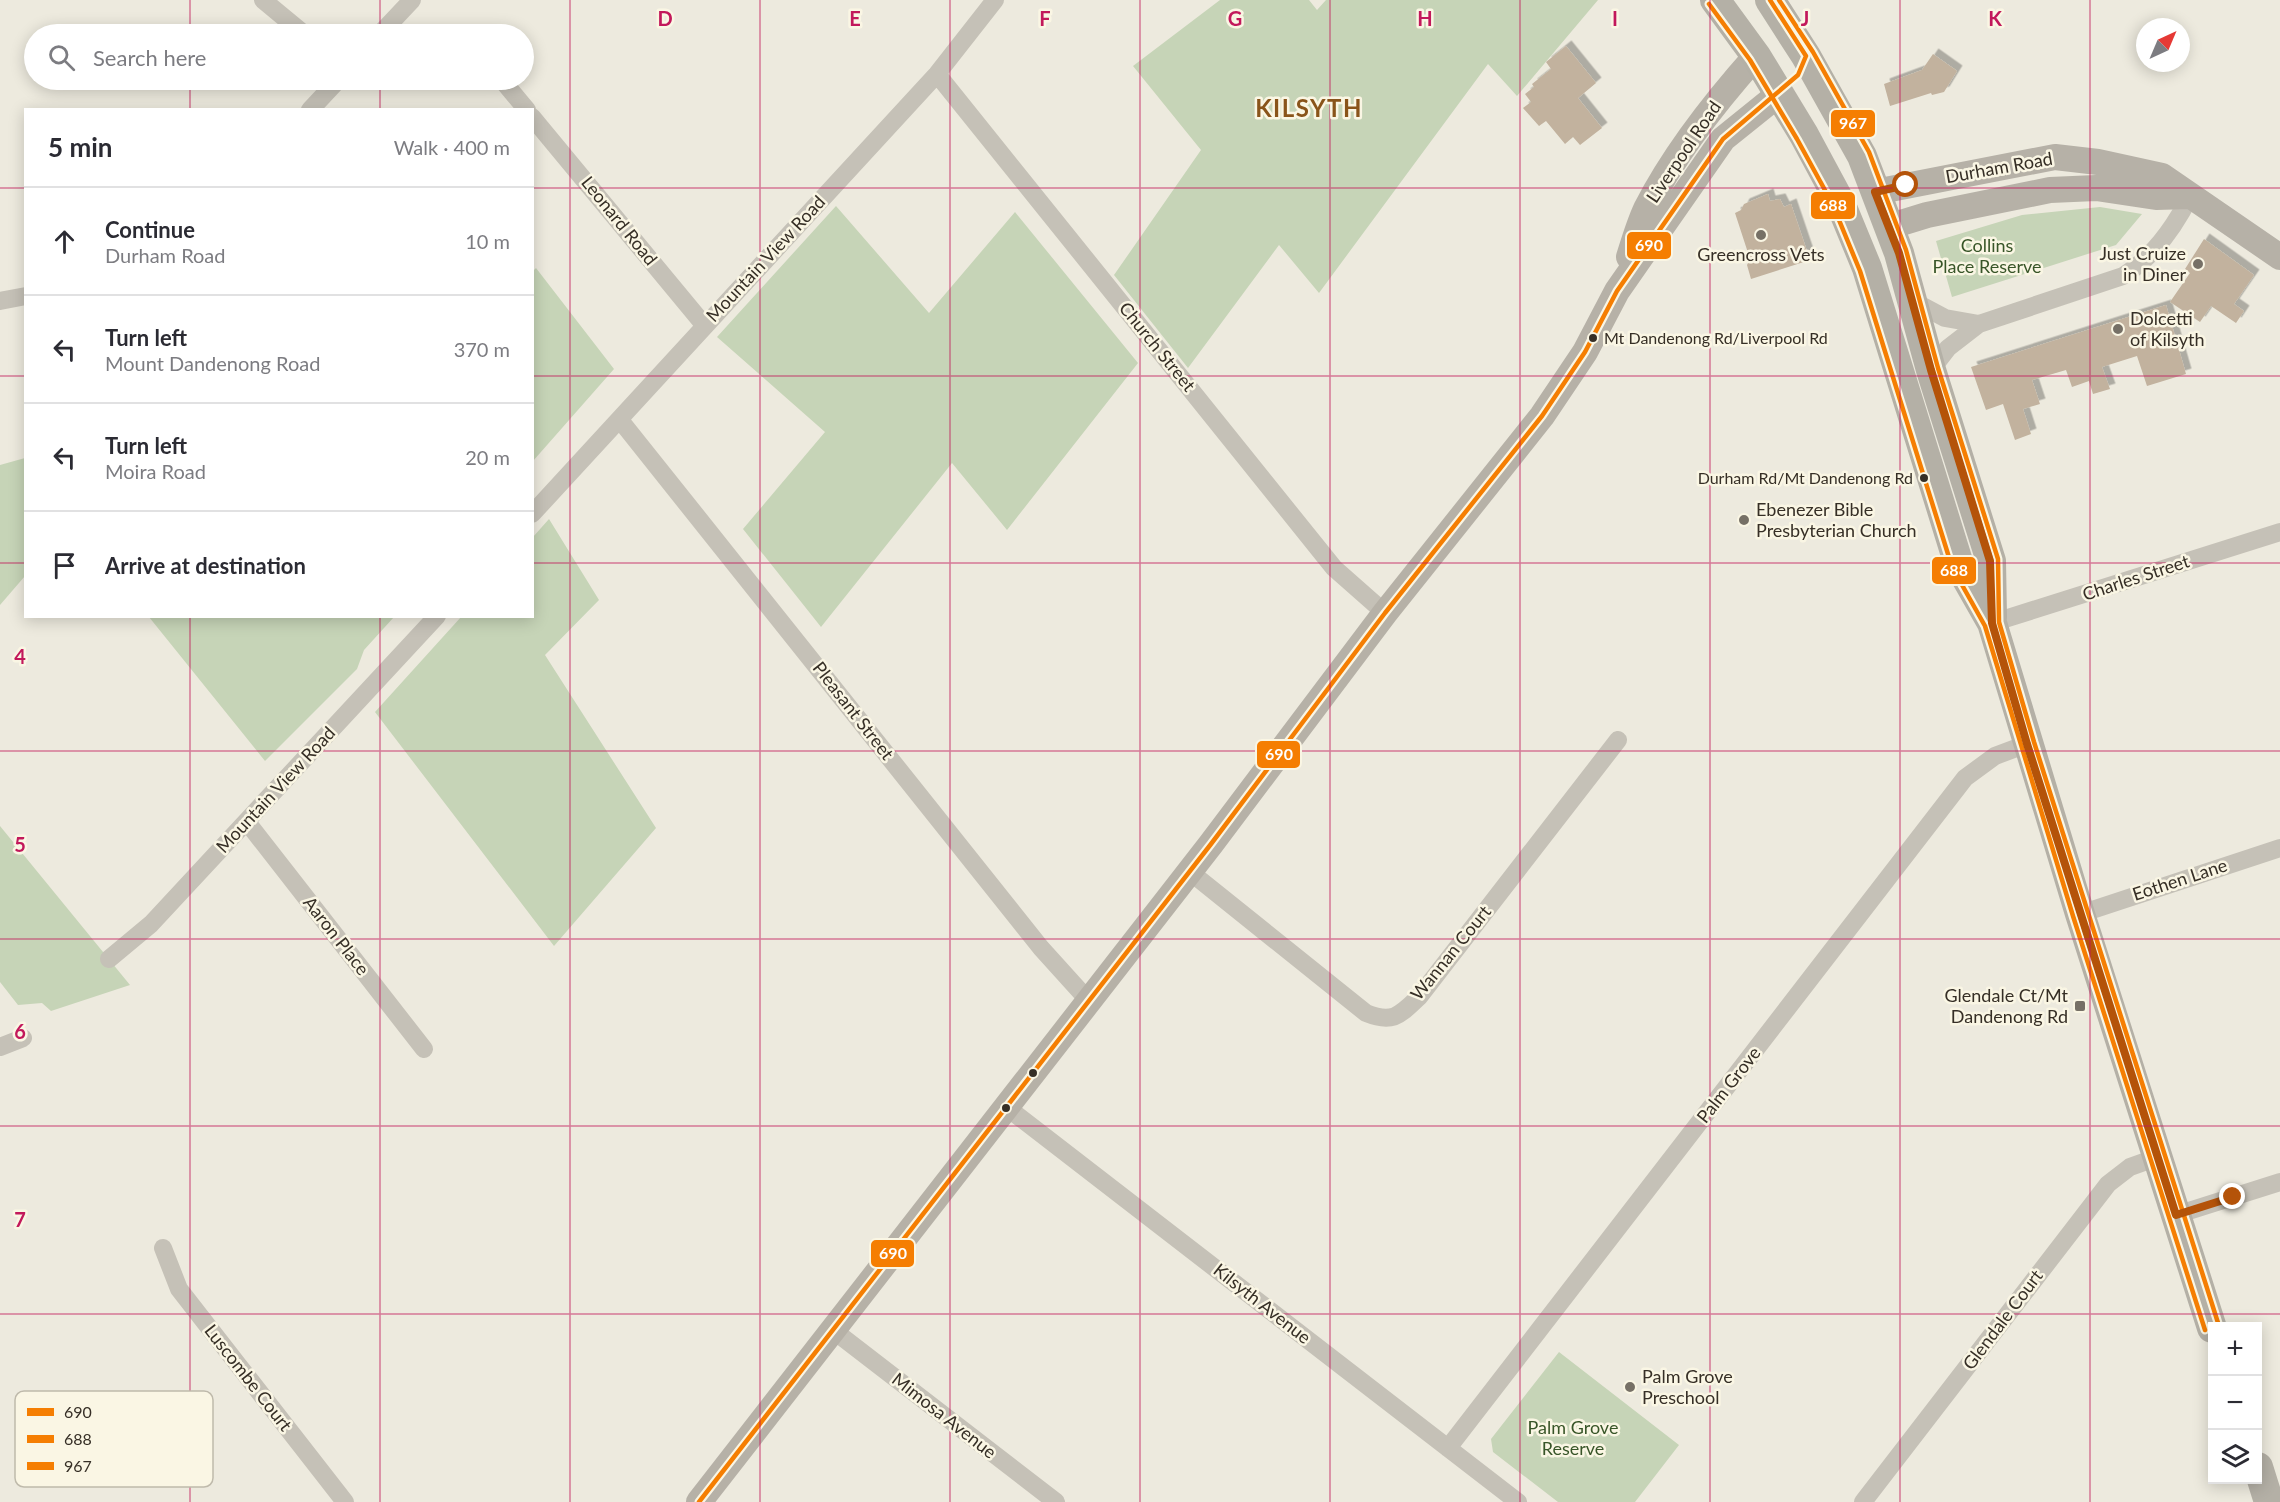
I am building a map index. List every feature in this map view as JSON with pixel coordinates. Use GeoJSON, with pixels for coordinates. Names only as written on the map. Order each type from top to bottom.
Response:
{"type":"FeatureCollection","features":[{"type":"Feature","properties":{"kind":"main road"},"geometry":{"type":"LineString","coordinates":[[1715,0],[1780,93],[1839,200],[1851,234],[1867,268],[1959,565],[1992,623],[2080,914],[2210,1322]]}},
{"type":"Feature","properties":{"kind":"main road"},"geometry":{"type":"LineString","coordinates":[[1770,0],[1806,56],[1862,156],[1899,253],[1931,370],[1990,561],[1992,623]]}},
{"type":"Feature","properties":{"kind":"main road"},"geometry":{"type":"LineString","coordinates":[[1756,56],[1782,51],[1806,56]]}},
{"type":"Feature","properties":{"kind":"main road","name":"Liverpool Road"},"geometry":{"type":"LineString","coordinates":[[1617,291],[1646,210],[1698,128],[1729,86],[1756,56]]}},
{"type":"Feature","properties":{"kind":"main road"},"geometry":{"type":"LineString","coordinates":[[1780,93],[1798,75],[1806,56]]}},
{"type":"Feature","properties":{"kind":"main road","name":"Liverpool Road"},"geometry":{"type":"LineString","coordinates":[[699,1502],[1189,871],[1385,613],[1542,416],[1585,352],[1617,291],[1723,138],[1780,93]]}},
{"type":"Feature","properties":{"kind":"main road","name":"Durham Road"},"geometry":{"type":"LineString","coordinates":[[1839,200],[2055,157],[2098,162],[2162,176],[2280,257]]}},
{"type":"Feature","properties":{"kind":"main road","name":"Durham Road"},"geometry":{"type":"LineString","coordinates":[[1851,234],[1888,227],[1927,215],[2050,190],[2096,188],[2156,197],[2190,196]]}},
{"type":"Feature","properties":{"kind":"main road"},"geometry":{"type":"LineString","coordinates":[[2262,1480],[2269,1502]]}},
{"type":"Feature","properties":{"kind":"street"},"geometry":{"type":"LineString","coordinates":[[263,0],[292,24]]}},
{"type":"Feature","properties":{"kind":"street"},"geometry":{"type":"LineString","coordinates":[[389,24],[412,0]]}},
{"type":"Feature","properties":{"kind":"street","name":"Mountain View Road"},"geometry":{"type":"LineString","coordinates":[[534,512],[937,74],[995,0]]}},
{"type":"Feature","properties":{"kind":"street","name":"Church Street"},"geometry":{"type":"LineString","coordinates":[[937,74],[1334,568],[1385,613]]}},
{"type":"Feature","properties":{"kind":"street"},"geometry":{"type":"LineString","coordinates":[[312,108],[329,90]]}},
{"type":"Feature","properties":{"kind":"street"},"geometry":{"type":"LineString","coordinates":[[510,90],[525,108]]}},
{"type":"Feature","properties":{"kind":"street","name":"Leonard Road"},"geometry":{"type":"LineString","coordinates":[[534,119],[705,326]]}},
{"type":"Feature","properties":{"kind":"street"},"geometry":{"type":"LineString","coordinates":[[1931,370],[1948,348],[1979,324],[2123,276],[2136,268],[2155,249],[2179,218],[2190,196]]}},
{"type":"Feature","properties":{"kind":"street"},"geometry":{"type":"LineString","coordinates":[[0,301],[24,296]]}},
{"type":"Feature","properties":{"kind":"street"},"geometry":{"type":"LineString","coordinates":[[1913,301],[1945,318],[1979,324]]}},
{"type":"Feature","properties":{"kind":"street","name":"Pleasant Street"},"geometry":{"type":"LineString","coordinates":[[620,420],[1041,948],[1088,1000]]}},
{"type":"Feature","properties":{"kind":"street","name":"Charles Street"},"geometry":{"type":"LineString","coordinates":[[1992,623],[2280,532]]}},
{"type":"Feature","properties":{"kind":"street","name":"Mountain View Road"},"geometry":{"type":"LineString","coordinates":[[109,959],[151,924],[435,618]]}},
{"type":"Feature","properties":{"kind":"street","name":"Wannan Court"},"geometry":{"type":"LineString","coordinates":[[1189,871],[1366,1013],[1379,1018],[1392,1018],[1402,1013],[1419,997],[1618,740]]}},
{"type":"Feature","properties":{"kind":"street","name":"Palm Grove"},"geometry":{"type":"LineString","coordinates":[[1448,1448],[1965,778],[1995,756],[2027,744]]}},
{"type":"Feature","properties":{"kind":"street","name":"Aaron Place"},"geometry":{"type":"LineString","coordinates":[[248,822],[424,1049]]}},
{"type":"Feature","properties":{"kind":"street","name":"Eothen Lane"},"geometry":{"type":"LineString","coordinates":[[2080,914],[2280,848]]}},
{"type":"Feature","properties":{"kind":"street"},"geometry":{"type":"LineString","coordinates":[[0,1047],[23,1038]]}},
{"type":"Feature","properties":{"kind":"street","name":"Kilsyth Avenue"},"geometry":{"type":"LineString","coordinates":[[1005,1106],[1518,1502]]}},
{"type":"Feature","properties":{"kind":"street","name":"Glendale Court"},"geometry":{"type":"LineString","coordinates":[[1863,1502],[2108,1184],[2130,1167],[2158,1156]]}},
{"type":"Feature","properties":{"kind":"street"},"geometry":{"type":"LineString","coordinates":[[2176,1215],[2280,1182]]}},
{"type":"Feature","properties":{"kind":"street","name":"Luscombe Court"},"geometry":{"type":"LineString","coordinates":[[163,1248],[178,1289],[345,1502]]}},
{"type":"Feature","properties":{"kind":"street","name":"Mimosa Avenue"},"geometry":{"type":"LineString","coordinates":[[833,1330],[1056,1502]]}},
{"type":"Feature","properties":{"kind":"green space"},"geometry":{"type":"Polygon","coordinates":[[[1220,0],[1309,0],[1317,10],[1326,0],[1598,0],[1517,96],[1488,64],[1319,293],[1279,245],[1188,368],[1114,275],[1201,150],[1133,66],[1220,0]]]}},
{"type":"Feature","properties":{"kind":"green space"},"geometry":{"type":"Polygon","coordinates":[[[836,206],[929,313],[1015,212],[1138,363],[1007,530],[952,463],[821,627],[743,529],[825,432],[717,337],[836,206]]]}},
{"type":"Feature","properties":{"kind":"green space","name":"Collins Place Reserve"},"geometry":{"type":"Polygon","coordinates":[[[2100,207],[2142,214],[2116,245],[1952,297],[1936,241],[2022,215],[2100,207]]]}},
{"type":"Feature","properties":{"kind":"green space"},"geometry":{"type":"Polygon","coordinates":[[[536,268],[614,369],[534,460],[534,270],[536,268]]]}},
{"type":"Feature","properties":{"kind":"green space"},"geometry":{"type":"Polygon","coordinates":[[[24,458],[24,577],[0,605],[0,465],[24,458]]]}},
{"type":"Feature","properties":{"kind":"green space"},"geometry":{"type":"Polygon","coordinates":[[[549,519],[599,600],[545,655],[656,828],[554,946],[375,712],[460,618],[534,618],[534,536],[549,519]]]}},
{"type":"Feature","properties":{"kind":"green space"},"geometry":{"type":"Polygon","coordinates":[[[150,618],[393,618],[364,650],[357,669],[265,761],[150,618]]]}},
{"type":"Feature","properties":{"kind":"green space"},"geometry":{"type":"Polygon","coordinates":[[[0,826],[130,985],[51,1011],[42,1003],[18,1005],[0,982],[0,826]]]}},
{"type":"Feature","properties":{"kind":"green space","name":"Palm Grove Reserve"},"geometry":{"type":"Polygon","coordinates":[[[1559,1352],[1679,1445],[1635,1502],[1558,1502],[1493,1452],[1491,1439],[1559,1352]]]}},
{"type":"Feature","properties":{"kind":"building"},"geometry":{"type":"Polygon","coordinates":[[[1566,46],[1596,83],[1578,98],[1602,128],[1580,145],[1573,137],[1565,144],[1546,121],[1539,126],[1523,108],[1531,102],[1525,94],[1534,87],[1532,84],[1551,69],[1546,62],[1566,46]]]}},
{"type":"Feature","properties":{"kind":"building"},"geometry":{"type":"Polygon","coordinates":[[[1933,54],[1957,71],[1944,92],[1932,95],[1931,93],[1890,106],[1884,84],[1922,70],[1933,54]]]}},
{"type":"Feature","properties":{"kind":"building","name":"Greencross Vets"},"geometry":{"type":"Polygon","coordinates":[[[1768,194],[1770,201],[1780,199],[1784,207],[1791,204],[1810,260],[1751,279],[1747,265],[1750,259],[1735,213],[1741,210],[1744,204],[1768,194]]]}},
{"type":"Feature","properties":{"kind":"building"},"geometry":{"type":"Polygon","coordinates":[[[2204,239],[2254,275],[2234,304],[2244,311],[2236,323],[2211,306],[2200,322],[2170,302],[2190,273],[2185,269],[2204,239]]]}},
{"type":"Feature","properties":{"kind":"building"},"geometry":{"type":"Polygon","coordinates":[[[2166,305],[2186,374],[2147,386],[2137,356],[2102,367],[2110,389],[2093,394],[2089,381],[2072,387],[2066,370],[2032,380],[2040,404],[2023,409],[2031,434],[2015,440],[2003,404],[1986,410],[1971,367],[2166,305]]]}},
{"type":"Feature","properties":{"kind":"transit line","name":"690"},"geometry":{"type":"LineString","coordinates":[[699,1502],[1211,844],[1385,613],[1542,416],[1585,352],[1617,291],[1723,139],[1798,75],[1806,56],[1770,0]]}},
{"type":"Feature","properties":{"kind":"transit line","name":"967"},"geometry":{"type":"LineString","coordinates":[[1779,0],[1813,52],[1869,152],[1906,250],[1938,368],[1998,559],[1999,622],[2034,742],[2218,1322]]}},
{"type":"Feature","properties":{"kind":"transit line","name":"688"},"geometry":{"type":"LineString","coordinates":[[1709,4],[1750,60],[1797,139],[1832,203],[1860,271],[1952,567],[1985,626],[2073,916],[2205,1330]]}},
{"type":"Feature","properties":{"kind":"place","name":"Greencross Vets"},"geometry":{"type":"Point","coordinates":[1761,235]}},
{"type":"Feature","properties":{"kind":"place","name":"Just Cruize in Diner"},"geometry":{"type":"Point","coordinates":[2198,264]}},
{"type":"Feature","properties":{"kind":"place","name":"Dolcetti of Kilsyth"},"geometry":{"type":"Point","coordinates":[2118,329]}},
{"type":"Feature","properties":{"kind":"place","name":"Mt Dandenong Rd/Liverpool Rd"},"geometry":{"type":"Point","coordinates":[1593,338]}},
{"type":"Feature","properties":{"kind":"place","name":"Durham Rd/Mt Dandenong Rd"},"geometry":{"type":"Point","coordinates":[1924,478]}},
{"type":"Feature","properties":{"kind":"place","name":"Ebenezer Bible Presbyterian Church"},"geometry":{"type":"Point","coordinates":[1744,520]}},
{"type":"Feature","properties":{"kind":"place","name":"Glendale Ct/Mt Dandenong Rd"},"geometry":{"type":"Point","coordinates":[2080,1006]}},
{"type":"Feature","properties":{"kind":"place","name":"Palm Grove Preschool"},"geometry":{"type":"Point","coordinates":[1630,1387]}},
{"type":"Feature","properties":{"kind":"district","name":"KILSYTH"},"geometry":{"type":"Point","coordinates":[1309,109]}},
{"type":"Feature","properties":{"kind":"route"},"geometry":{"type":"LineString","coordinates":[[1906,185],[1875,192],[1899,253],[1931,370],[1990,561],[1992,623],[2027,744],[2176,1215],[2233,1197]]}}]}
